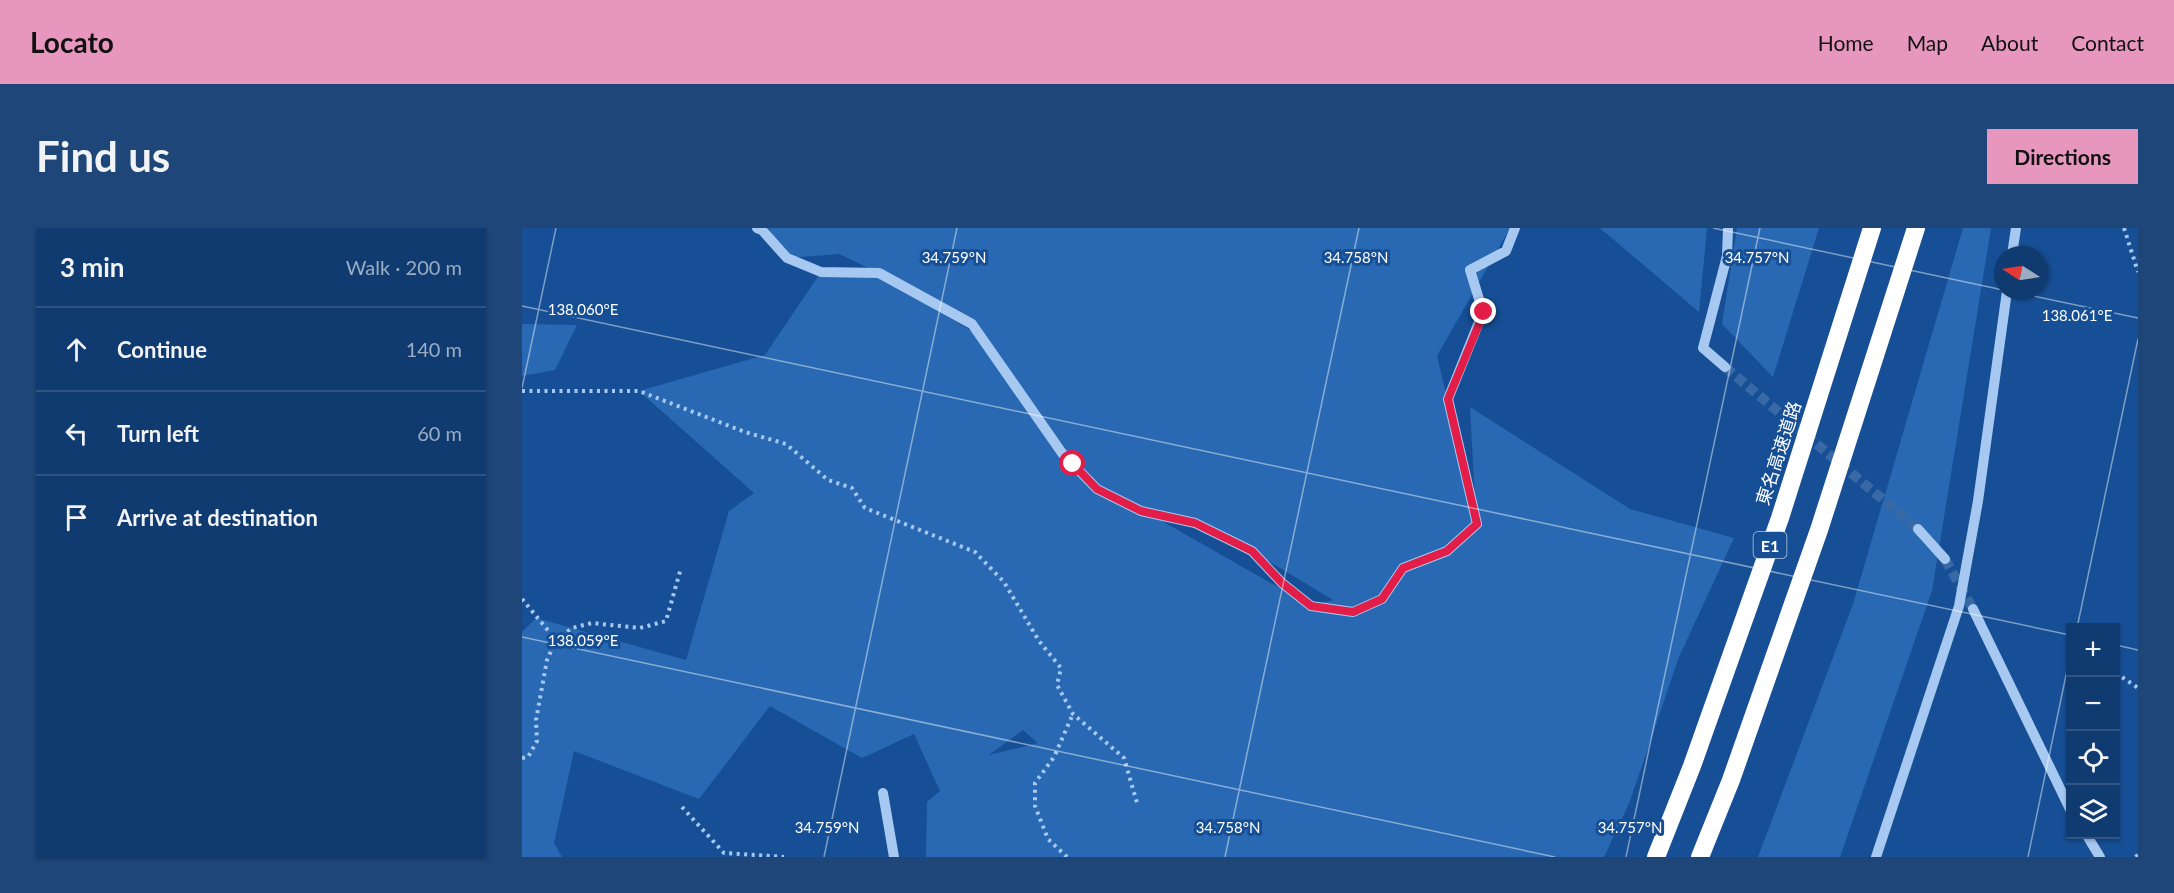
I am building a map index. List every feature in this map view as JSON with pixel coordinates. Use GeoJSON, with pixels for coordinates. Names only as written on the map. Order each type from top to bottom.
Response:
{"type":"FeatureCollection","features":[{"type":"Feature","properties":{"kind":"highway","name":"東名高速道路"},"geometry":{"type":"LineString","coordinates":[[1656,857],[1692,766],[1780,518],[1872,228]]}},
{"type":"Feature","properties":{"kind":"highway","name":"E1"},"geometry":{"type":"LineString","coordinates":[[1700,857],[1731,780],[1819,530],[1916,228]]}},
{"type":"Feature","properties":{"kind":"street"},"geometry":{"type":"LineString","coordinates":[[757,228],[762,230],[786,258],[820,272],[879,273],[972,324],[1062,453],[1097,489],[1141,511],[1195,523],[1252,551],[1282,583],[1311,606],[1353,612],[1382,599],[1403,568],[1447,551],[1477,524],[1448,399],[1484,312],[1470,270],[1506,251],[1515,228]]}},
{"type":"Feature","properties":{"kind":"street"},"geometry":{"type":"LineString","coordinates":[[1725,367],[1703,348],[1727,256],[1728,228]]}},
{"type":"Feature","properties":{"kind":"street"},"geometry":{"type":"LineString","coordinates":[[2013,246],[2016,228]]}},
{"type":"Feature","properties":{"kind":"street"},"geometry":{"type":"LineString","coordinates":[[1875,857],[1959,606],[1978,501],[2006,300]]}},
{"type":"Feature","properties":{"kind":"street"},"geometry":{"type":"LineString","coordinates":[[1918,529],[1946,559]]}},
{"type":"Feature","properties":{"kind":"street"},"geometry":{"type":"LineString","coordinates":[[1973,609],[2066,800]]}},
{"type":"Feature","properties":{"kind":"street"},"geometry":{"type":"LineString","coordinates":[[883,793],[894,857]]}},
{"type":"Feature","properties":{"kind":"street"},"geometry":{"type":"LineString","coordinates":[[2089,839],[2100,857]]}},
{"type":"Feature","properties":{"kind":"path"},"geometry":{"type":"LineString","coordinates":[[2124,228],[2138,272]]}},
{"type":"Feature","properties":{"kind":"path"},"geometry":{"type":"LineString","coordinates":[[522,391],[639,391],[746,432],[786,444],[828,480],[852,488],[865,508],[975,552],[1004,582],[1039,641],[1061,668],[1057,685],[1073,714],[1124,758],[1137,803]]}},
{"type":"Feature","properties":{"kind":"path"},"geometry":{"type":"LineString","coordinates":[[522,758],[528,757],[537,741],[536,720],[547,660],[556,640],[572,628],[592,623],[640,628],[666,621],[681,568]]}},
{"type":"Feature","properties":{"kind":"path"},"geometry":{"type":"LineString","coordinates":[[522,599],[556,640]]}},
{"type":"Feature","properties":{"kind":"path"},"geometry":{"type":"LineString","coordinates":[[2120,676],[2138,688]]}},
{"type":"Feature","properties":{"kind":"path"},"geometry":{"type":"LineString","coordinates":[[1066,857],[1048,839],[1035,806],[1035,783],[1054,757],[1073,714]]}},
{"type":"Feature","properties":{"kind":"path"},"geometry":{"type":"LineString","coordinates":[[682,807],[723,852],[784,857]]}},
{"type":"Feature","properties":{"kind":"shaded area"},"geometry":{"type":"Polygon","coordinates":[[[768,228],[1510,228],[1437,356],[1476,519],[1470,407],[1630,509],[1734,538],[1679,657],[1630,801],[1604,857],[926,857],[927,802],[940,791],[914,734],[862,758],[770,706],[699,799],[574,751],[554,843],[562,857],[522,857],[522,632],[536,618],[686,660],[729,511],[754,493],[639,391],[765,355],[821,272],[877,272],[839,254],[787,258],[768,228]],[[890,281],[981,337],[972,324],[890,281]],[[1127,501],[1311,606],[1333,600],[1252,551],[1127,501]],[[1023,730],[989,755],[1038,743],[1023,730]]]}},
{"type":"Feature","properties":{"kind":"shaded area"},"geometry":{"type":"Polygon","coordinates":[[[1600,228],[1707,228],[1699,312],[1600,228]]]}},
{"type":"Feature","properties":{"kind":"shaded area"},"geometry":{"type":"Polygon","coordinates":[[[1737,228],[1819,228],[1773,377],[1722,324],[1737,228]]]}},
{"type":"Feature","properties":{"kind":"shaded area"},"geometry":{"type":"Polygon","coordinates":[[[1963,228],[1991,228],[1932,591],[1840,857],[1758,857],[1853,604],[1963,228]]]}},
{"type":"Feature","properties":{"kind":"shaded area"},"geometry":{"type":"Polygon","coordinates":[[[522,324],[577,325],[555,370],[522,376],[522,324]]]}},
{"type":"Feature","properties":{"kind":"tunnel"},"geometry":{"type":"LineString","coordinates":[[1725,367],[1918,529]]}},
{"type":"Feature","properties":{"kind":"tunnel"},"geometry":{"type":"LineString","coordinates":[[1945,559],[1973,609]]}},
{"type":"Feature","properties":{"kind":"route"},"geometry":{"type":"LineString","coordinates":[[1073,464],[1097,489],[1141,511],[1195,523],[1252,551],[1282,583],[1311,606],[1353,612],[1382,599],[1403,568],[1447,551],[1477,524],[1448,399],[1484,312]]}}]}
